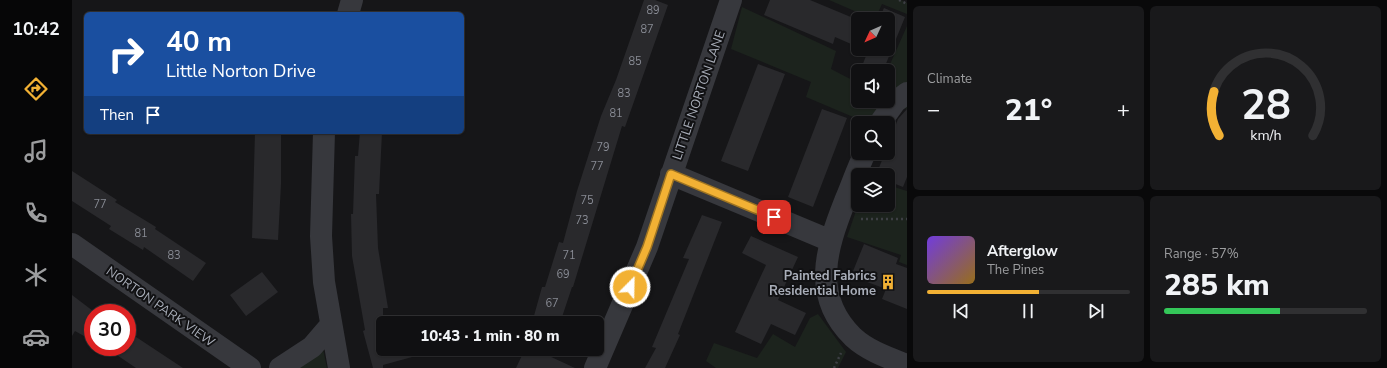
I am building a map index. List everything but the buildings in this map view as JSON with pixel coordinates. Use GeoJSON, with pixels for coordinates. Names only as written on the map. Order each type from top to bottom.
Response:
{"type":"FeatureCollection","features":[{"type":"Feature","properties":{"kind":"street"},"geometry":{"type":"LineString","coordinates":[[349,12],[352,0]]}},
{"type":"Feature","properties":{"kind":"street","name":"LITTLE NORTON LANE"},"geometry":{"type":"LineString","coordinates":[[595,368],[647,247],[731,0]]}},
{"type":"Feature","properties":{"kind":"street"},"geometry":{"type":"LineString","coordinates":[[885,116],[895,102],[907,93]]}},
{"type":"Feature","properties":{"kind":"street"},"geometry":{"type":"LineString","coordinates":[[324,134],[321,236],[324,282],[330,326],[339,368]]}},
{"type":"Feature","properties":{"kind":"street"},"geometry":{"type":"LineString","coordinates":[[862,160],[838,218],[831,241],[825,268],[826,292],[836,317],[854,338],[874,352],[907,365]]}},
{"type":"Feature","properties":{"kind":"street"},"geometry":{"type":"LineString","coordinates":[[671,174],[831,241]]}},
{"type":"Feature","properties":{"kind":"street","name":"NORTON PARK VIEW"},"geometry":{"type":"LineString","coordinates":[[72,244],[250,368]]}},
{"type":"Feature","properties":{"kind":"street"},"geometry":{"type":"LineString","coordinates":[[280,368],[312,347],[330,326]]}},
{"type":"Feature","properties":{"kind":"path"},"geometry":{"type":"LineString","coordinates":[[899,0],[907,4]]}},
{"type":"Feature","properties":{"kind":"path"},"geometry":{"type":"LineString","coordinates":[[838,218],[907,219]]}},
{"type":"Feature","properties":{"kind":"shaded area"},"geometry":{"type":"Polygon","coordinates":[[[829,0],[901,0],[907,3],[907,14],[882,4],[878,12],[857,12],[829,0]]]}},
{"type":"Feature","properties":{"kind":"shaded area"},"geometry":{"type":"Polygon","coordinates":[[[742,7],[836,51],[831,69],[851,79],[851,108],[880,108],[872,116],[851,116],[806,97],[811,82],[731,49],[742,7]]]}},
{"type":"Feature","properties":{"kind":"shaded area"},"geometry":{"type":"Polygon","coordinates":[[[907,26],[907,109],[895,105],[895,64],[890,64],[895,56],[907,26]]]}},
{"type":"Feature","properties":{"kind":"shaded area"},"geometry":{"type":"Polygon","coordinates":[[[895,187],[907,191],[907,265],[899,262],[901,255],[847,237],[856,212],[895,212],[895,187]]]}},
{"type":"Feature","properties":{"kind":"shaded area"},"geometry":{"type":"Polygon","coordinates":[[[818,314],[846,352],[838,368],[716,368],[706,361],[714,343],[757,358],[773,334],[795,347],[810,318],[818,314]]]}},
{"type":"Feature","properties":{"kind":"shaded area"},"geometry":{"type":"Polygon","coordinates":[[[323,349],[327,368],[297,368],[323,349]]]}},
{"type":"Feature","properties":{"kind":"place","name":"Painted Fabrics Residential Home"},"geometry":{"type":"Point","coordinates":[888,282]}},
{"type":"Feature","properties":{"kind":"route"},"geometry":{"type":"LineString","coordinates":[[630,287],[647,247],[671,174],[774,217]]}}]}
